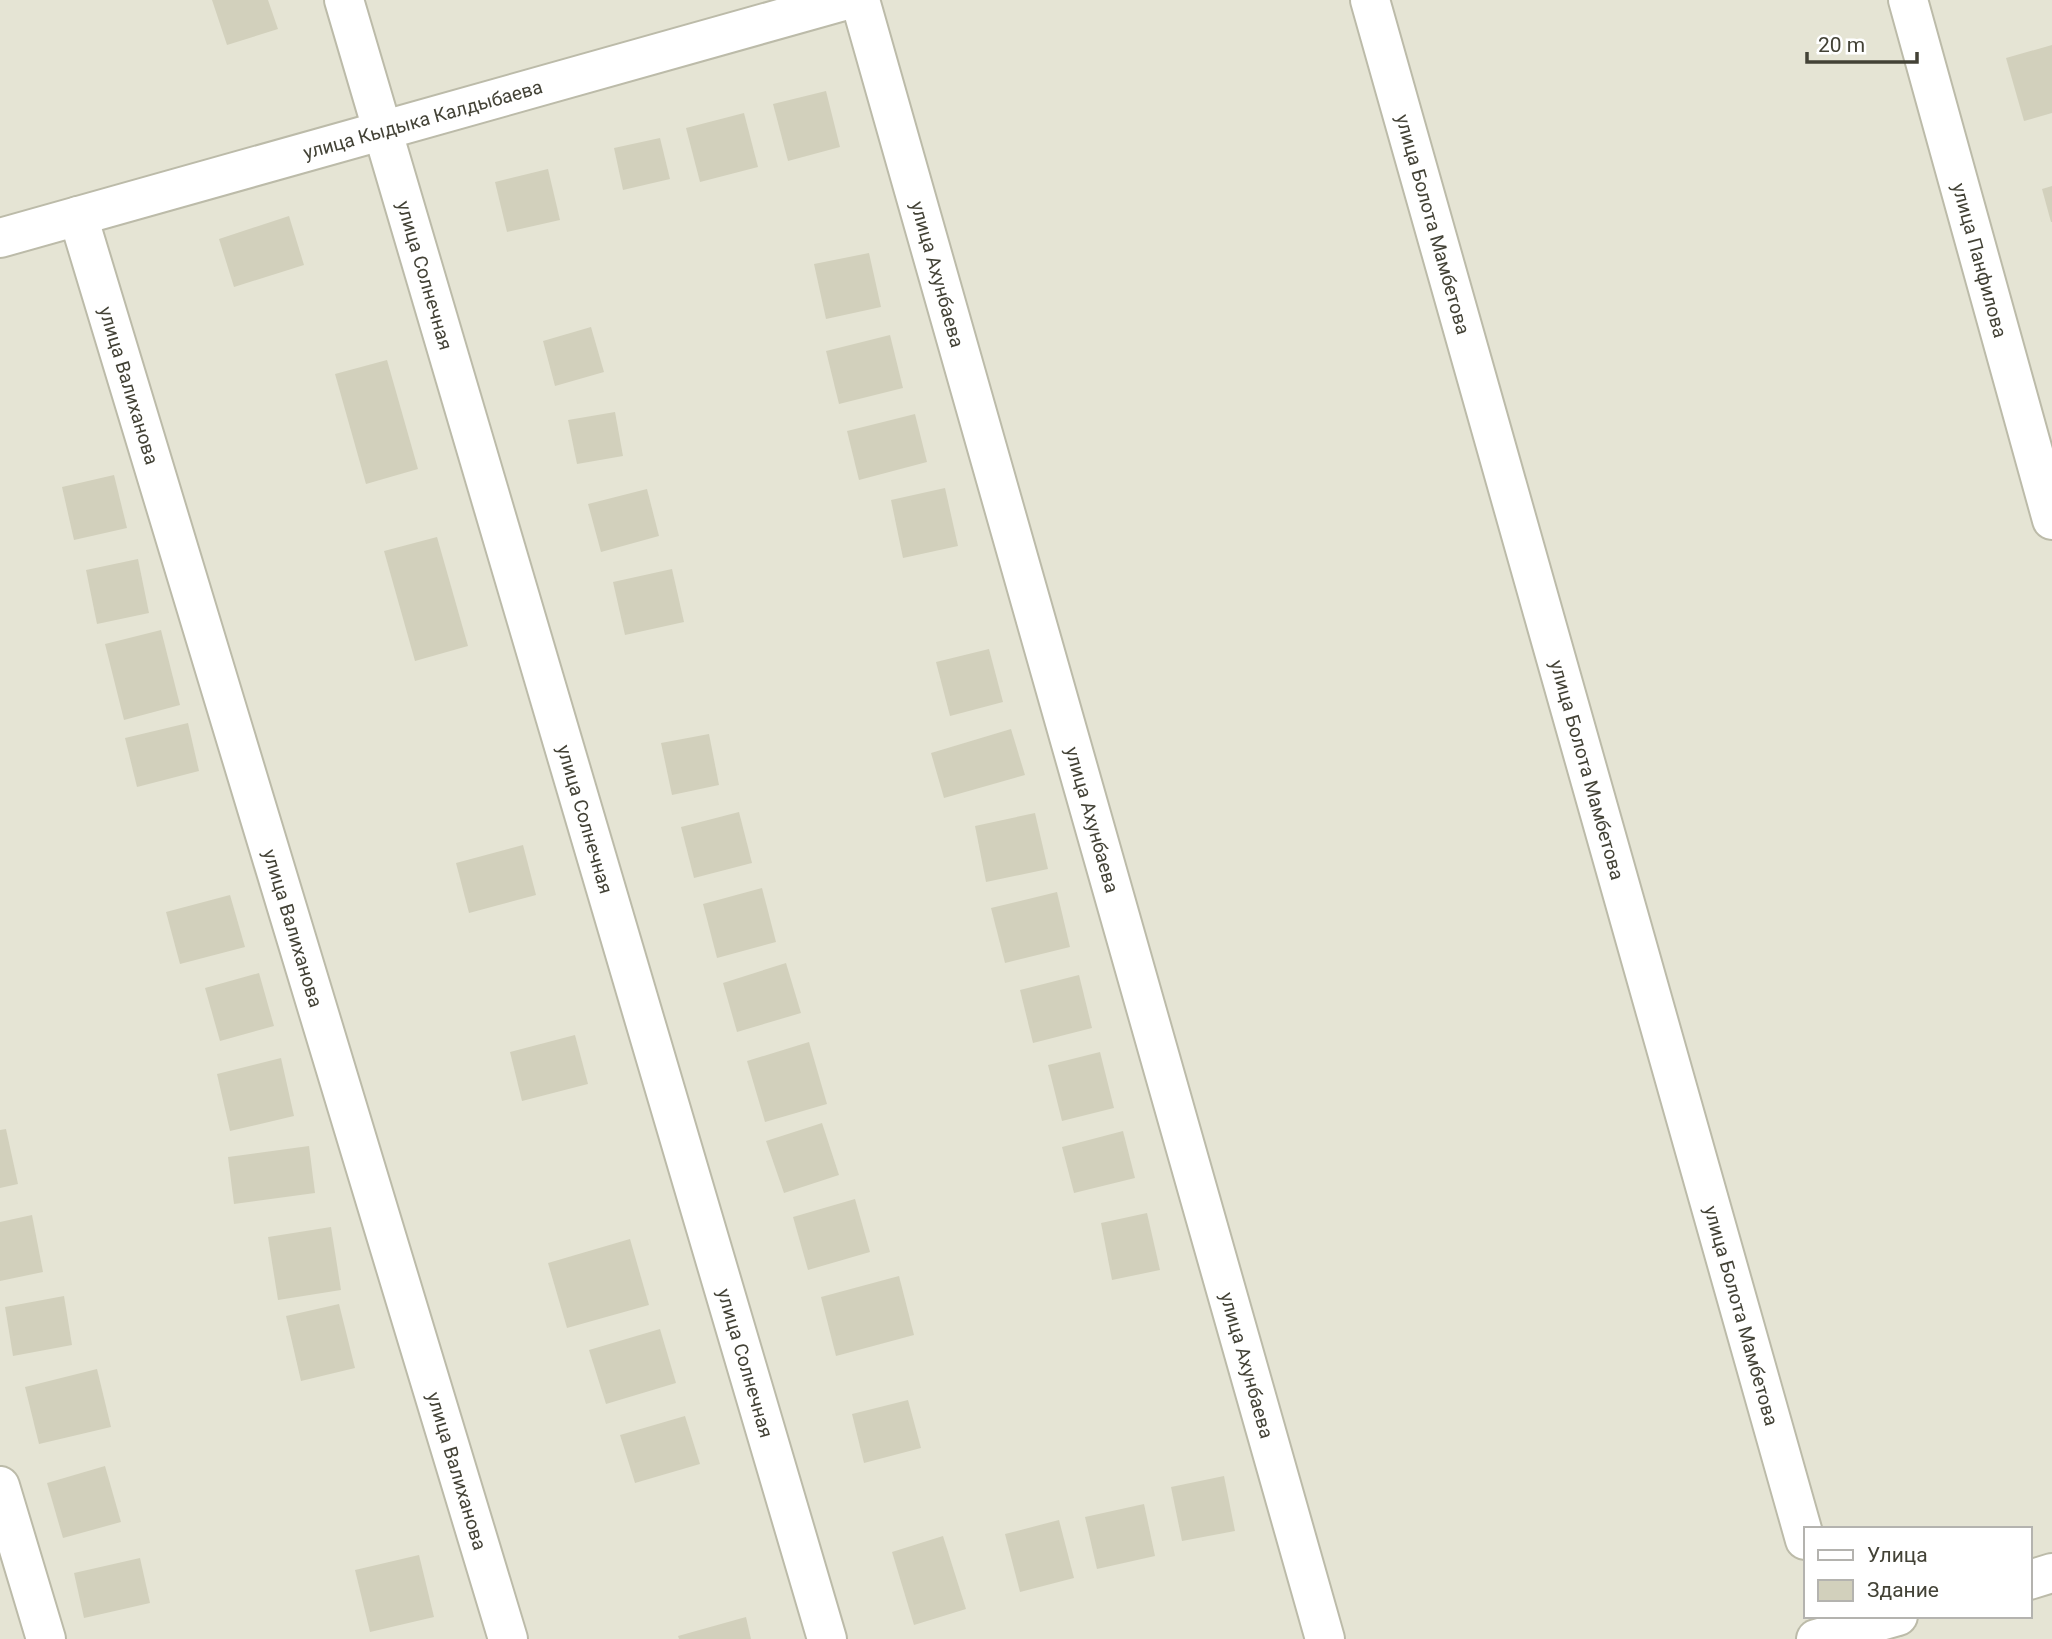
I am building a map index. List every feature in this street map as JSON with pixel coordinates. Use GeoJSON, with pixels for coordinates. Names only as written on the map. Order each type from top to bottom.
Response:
{"type":"FeatureCollection","features":[{"type":"Feature","properties":{"kind":"street","name":"улица Солнечная"},"geometry":{"type":"LineString","coordinates":[[344,0],[827,1639]]}},
{"type":"Feature","properties":{"kind":"street","name":"улица Кыдыка Калдыбаева"},"geometry":{"type":"LineString","coordinates":[[0,238],[847,0]]}},
{"type":"Feature","properties":{"kind":"street","name":"улица Ахунбаева"},"geometry":{"type":"LineString","coordinates":[[860,0],[1325,1639]]}},
{"type":"Feature","properties":{"kind":"street","name":"улица Болота Мамбетова"},"geometry":{"type":"LineString","coordinates":[[1370,0],[1804,1536]]}},
{"type":"Feature","properties":{"kind":"street","name":"улица Панфилова"},"geometry":{"type":"LineString","coordinates":[[1908,0],[2052,520]]}},
{"type":"Feature","properties":{"kind":"street","name":"улица Валиханова"},"geometry":{"type":"LineString","coordinates":[[78,216],[508,1639]]}},
{"type":"Feature","properties":{"kind":"street"},"geometry":{"type":"LineString","coordinates":[[0,1486],[46,1639]]}},
{"type":"Feature","properties":{"kind":"street"},"geometry":{"type":"LineString","coordinates":[[2031,1579],[2052,1573]]}},
{"type":"Feature","properties":{"kind":"street"},"geometry":{"type":"LineString","coordinates":[[1825,1630],[1888,1618]]}},
{"type":"Feature","properties":{"kind":"shaded area"},"geometry":{"type":"Polygon","coordinates":[[[0,0],[2052,0],[2052,1639],[0,1639],[0,0]]]}},
{"type":"Feature","properties":{"kind":"building"},"geometry":{"type":"Polygon","coordinates":[[[212,0],[268,0],[278,29],[227,45],[212,0]]]}},
{"type":"Feature","properties":{"kind":"building"},"geometry":{"type":"Polygon","coordinates":[[[2052,45],[2052,113],[2024,121],[2006,58],[2052,45]]]}},
{"type":"Feature","properties":{"kind":"building"},"geometry":{"type":"Polygon","coordinates":[[[826,91],[840,147],[788,161],[773,104],[826,91]]]}},
{"type":"Feature","properties":{"kind":"building"},"geometry":{"type":"Polygon","coordinates":[[[744,113],[758,167],[700,182],[686,128],[744,113]]]}},
{"type":"Feature","properties":{"kind":"building"},"geometry":{"type":"Polygon","coordinates":[[[660,138],[670,179],[623,190],[614,148],[660,138]]]}},
{"type":"Feature","properties":{"kind":"building"},"geometry":{"type":"Polygon","coordinates":[[[548,169],[560,220],[507,232],[495,182],[548,169]]]}},
{"type":"Feature","properties":{"kind":"building"},"geometry":{"type":"Polygon","coordinates":[[[2052,186],[2052,222],[2051,222],[2042,189],[2052,186]]]}},
{"type":"Feature","properties":{"kind":"building"},"geometry":{"type":"Polygon","coordinates":[[[289,216],[304,265],[234,287],[219,239],[289,216]]]}},
{"type":"Feature","properties":{"kind":"building"},"geometry":{"type":"Polygon","coordinates":[[[869,253],[881,307],[826,319],[814,264],[869,253]]]}},
{"type":"Feature","properties":{"kind":"building"},"geometry":{"type":"Polygon","coordinates":[[[591,327],[604,372],[555,386],[543,341],[591,327]]]}},
{"type":"Feature","properties":{"kind":"building"},"geometry":{"type":"Polygon","coordinates":[[[890,335],[903,388],[839,404],[826,351],[890,335]]]}},
{"type":"Feature","properties":{"kind":"building"},"geometry":{"type":"Polygon","coordinates":[[[387,360],[418,469],[366,484],[335,374],[387,360]]]}},
{"type":"Feature","properties":{"kind":"building"},"geometry":{"type":"Polygon","coordinates":[[[615,412],[623,456],[577,464],[568,420],[615,412]]]}},
{"type":"Feature","properties":{"kind":"building"},"geometry":{"type":"Polygon","coordinates":[[[915,414],[927,462],[859,480],[847,431],[915,414]]]}},
{"type":"Feature","properties":{"kind":"building"},"geometry":{"type":"Polygon","coordinates":[[[114,475],[127,528],[74,540],[62,487],[114,475]]]}},
{"type":"Feature","properties":{"kind":"building"},"geometry":{"type":"Polygon","coordinates":[[[945,488],[958,546],[903,558],[891,500],[945,488]]]}},
{"type":"Feature","properties":{"kind":"building"},"geometry":{"type":"Polygon","coordinates":[[[647,489],[659,536],[601,552],[588,504],[647,489]]]}},
{"type":"Feature","properties":{"kind":"building"},"geometry":{"type":"Polygon","coordinates":[[[437,537],[468,646],[415,661],[384,551],[437,537]]]}},
{"type":"Feature","properties":{"kind":"building"},"geometry":{"type":"Polygon","coordinates":[[[138,559],[149,613],[97,624],[86,570],[138,559]]]}},
{"type":"Feature","properties":{"kind":"building"},"geometry":{"type":"Polygon","coordinates":[[[672,569],[684,622],[625,635],[613,582],[672,569]]]}},
{"type":"Feature","properties":{"kind":"building"},"geometry":{"type":"Polygon","coordinates":[[[161,630],[180,705],[124,720],[105,644],[161,630]]]}},
{"type":"Feature","properties":{"kind":"building"},"geometry":{"type":"Polygon","coordinates":[[[989,649],[1003,702],[950,716],[936,662],[989,649]]]}},
{"type":"Feature","properties":{"kind":"building"},"geometry":{"type":"Polygon","coordinates":[[[188,723],[199,771],[137,787],[125,738],[188,723]]]}},
{"type":"Feature","properties":{"kind":"building"},"geometry":{"type":"Polygon","coordinates":[[[1011,729],[1025,775],[944,798],[931,753],[1011,729]]]}},
{"type":"Feature","properties":{"kind":"building"},"geometry":{"type":"Polygon","coordinates":[[[709,734],[719,785],[672,795],[661,743],[709,734]]]}},
{"type":"Feature","properties":{"kind":"building"},"geometry":{"type":"Polygon","coordinates":[[[739,812],[752,863],[694,878],[681,827],[739,812]]]}},
{"type":"Feature","properties":{"kind":"building"},"geometry":{"type":"Polygon","coordinates":[[[1035,813],[1048,869],[986,882],[975,826],[1035,813]]]}},
{"type":"Feature","properties":{"kind":"building"},"geometry":{"type":"Polygon","coordinates":[[[523,845],[536,895],[469,913],[456,863],[523,845]]]}},
{"type":"Feature","properties":{"kind":"building"},"geometry":{"type":"Polygon","coordinates":[[[762,888],[776,942],[717,958],[703,904],[762,888]]]}},
{"type":"Feature","properties":{"kind":"building"},"geometry":{"type":"Polygon","coordinates":[[[1057,892],[1070,947],[1005,963],[991,908],[1057,892]]]}},
{"type":"Feature","properties":{"kind":"building"},"geometry":{"type":"Polygon","coordinates":[[[230,895],[245,947],[180,964],[166,912],[230,895]]]}},
{"type":"Feature","properties":{"kind":"building"},"geometry":{"type":"Polygon","coordinates":[[[786,963],[801,1013],[737,1032],[723,983],[786,963]]]}},
{"type":"Feature","properties":{"kind":"building"},"geometry":{"type":"Polygon","coordinates":[[[259,973],[274,1026],[220,1041],[205,988],[259,973]]]}},
{"type":"Feature","properties":{"kind":"building"},"geometry":{"type":"Polygon","coordinates":[[[1079,975],[1092,1028],[1033,1043],[1020,990],[1079,975]]]}},
{"type":"Feature","properties":{"kind":"building"},"geometry":{"type":"Polygon","coordinates":[[[575,1035],[588,1084],[522,1101],[510,1052],[575,1035]]]}},
{"type":"Feature","properties":{"kind":"building"},"geometry":{"type":"Polygon","coordinates":[[[809,1042],[827,1104],[765,1122],[747,1061],[809,1042]]]}},
{"type":"Feature","properties":{"kind":"building"},"geometry":{"type":"Polygon","coordinates":[[[1100,1052],[1114,1108],[1062,1121],[1048,1065],[1100,1052]]]}},
{"type":"Feature","properties":{"kind":"building"},"geometry":{"type":"Polygon","coordinates":[[[281,1058],[294,1116],[230,1131],[217,1074],[281,1058]]]}},
{"type":"Feature","properties":{"kind":"building"},"geometry":{"type":"Polygon","coordinates":[[[822,1123],[839,1175],[784,1193],[766,1141],[822,1123]]]}},
{"type":"Feature","properties":{"kind":"building"},"geometry":{"type":"Polygon","coordinates":[[[6,1129],[18,1184],[0,1188],[0,1130],[6,1129]]]}},
{"type":"Feature","properties":{"kind":"building"},"geometry":{"type":"Polygon","coordinates":[[[1123,1131],[1135,1178],[1074,1193],[1062,1147],[1123,1131]]]}},
{"type":"Feature","properties":{"kind":"building"},"geometry":{"type":"Polygon","coordinates":[[[309,1146],[315,1193],[234,1204],[228,1157],[309,1146]]]}},
{"type":"Feature","properties":{"kind":"building"},"geometry":{"type":"Polygon","coordinates":[[[855,1199],[870,1252],[808,1270],[793,1217],[855,1199]]]}},
{"type":"Feature","properties":{"kind":"building"},"geometry":{"type":"Polygon","coordinates":[[[1147,1213],[1160,1270],[1112,1280],[1101,1223],[1147,1213]]]}},
{"type":"Feature","properties":{"kind":"building"},"geometry":{"type":"Polygon","coordinates":[[[32,1215],[43,1272],[0,1281],[0,1222],[32,1215]]]}},
{"type":"Feature","properties":{"kind":"building"},"geometry":{"type":"Polygon","coordinates":[[[331,1227],[341,1290],[278,1300],[268,1237],[331,1227]]]}},
{"type":"Feature","properties":{"kind":"building"},"geometry":{"type":"Polygon","coordinates":[[[630,1239],[649,1305],[567,1328],[548,1263],[630,1239]]]}},
{"type":"Feature","properties":{"kind":"building"},"geometry":{"type":"Polygon","coordinates":[[[899,1276],[914,1335],[836,1356],[821,1297],[899,1276]]]}},
{"type":"Feature","properties":{"kind":"building"},"geometry":{"type":"Polygon","coordinates":[[[64,1296],[72,1345],[13,1356],[5,1307],[64,1296]]]}},
{"type":"Feature","properties":{"kind":"building"},"geometry":{"type":"Polygon","coordinates":[[[339,1304],[355,1368],[301,1381],[286,1316],[339,1304]]]}},
{"type":"Feature","properties":{"kind":"building"},"geometry":{"type":"Polygon","coordinates":[[[660,1329],[676,1383],[606,1404],[589,1350],[660,1329]]]}},
{"type":"Feature","properties":{"kind":"building"},"geometry":{"type":"Polygon","coordinates":[[[97,1369],[111,1427],[39,1444],[25,1387],[97,1369]]]}},
{"type":"Feature","properties":{"kind":"building"},"geometry":{"type":"Polygon","coordinates":[[[908,1400],[921,1448],[864,1463],[852,1414],[908,1400]]]}},
{"type":"Feature","properties":{"kind":"building"},"geometry":{"type":"Polygon","coordinates":[[[685,1416],[700,1464],[635,1483],[620,1435],[685,1416]]]}},
{"type":"Feature","properties":{"kind":"building"},"geometry":{"type":"Polygon","coordinates":[[[105,1466],[121,1522],[63,1538],[47,1483],[105,1466]]]}},
{"type":"Feature","properties":{"kind":"building"},"geometry":{"type":"Polygon","coordinates":[[[1224,1476],[1235,1531],[1182,1541],[1171,1487],[1224,1476]]]}},
{"type":"Feature","properties":{"kind":"building"},"geometry":{"type":"Polygon","coordinates":[[[1144,1504],[1155,1556],[1097,1569],[1085,1517],[1144,1504]]]}},
{"type":"Feature","properties":{"kind":"building"},"geometry":{"type":"Polygon","coordinates":[[[1059,1520],[1074,1578],[1020,1592],[1005,1534],[1059,1520]]]}},
{"type":"Feature","properties":{"kind":"building"},"geometry":{"type":"Polygon","coordinates":[[[943,1536],[966,1609],[914,1625],[892,1552],[943,1536]]]}},
{"type":"Feature","properties":{"kind":"building"},"geometry":{"type":"Polygon","coordinates":[[[419,1555],[434,1617],[370,1632],[355,1570],[419,1555]]]}},
{"type":"Feature","properties":{"kind":"building"},"geometry":{"type":"Polygon","coordinates":[[[140,1558],[150,1603],[84,1618],[74,1573],[140,1558]]]}},
{"type":"Feature","properties":{"kind":"building"},"geometry":{"type":"Polygon","coordinates":[[[746,1617],[751,1639],[679,1639],[678,1636],[746,1617]]]}}]}
